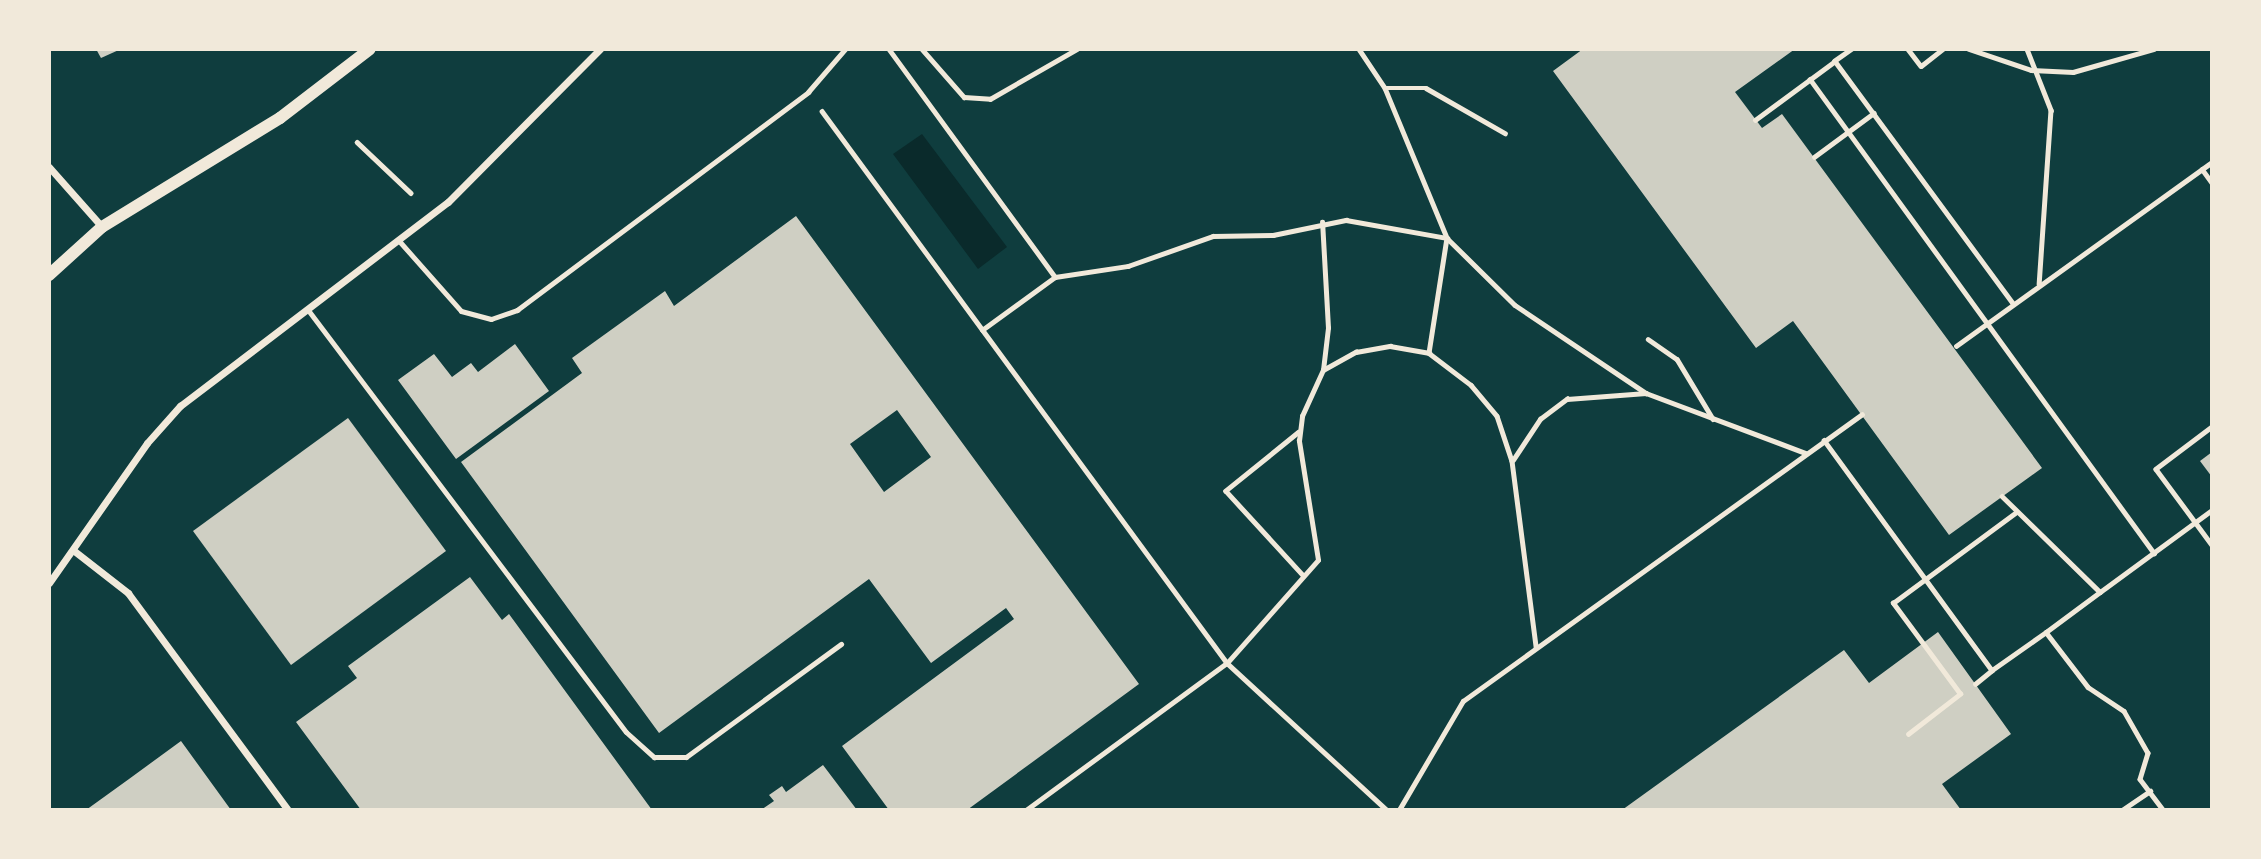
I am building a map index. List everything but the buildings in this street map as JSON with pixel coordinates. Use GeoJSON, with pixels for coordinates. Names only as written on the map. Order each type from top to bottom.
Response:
{"type":"FeatureCollection","features":[{"type":"Feature","properties":{"kind":"street"},"geometry":{"type":"LineString","coordinates":[[49,275],[102,227],[280,118],[370,49]]}},
{"type":"Feature","properties":{"kind":"street"},"geometry":{"type":"LineString","coordinates":[[49,583],[147,443],[180,406],[400,242],[600,49]]}},
{"type":"Feature","properties":{"kind":"street"},"geometry":{"type":"LineString","coordinates":[[49,167],[102,227]]}},
{"type":"Feature","properties":{"kind":"street"},"geometry":{"type":"LineString","coordinates":[[73,550],[128,593],[288,810]]}},
{"type":"Feature","properties":{"kind":"lane"},"geometry":{"type":"LineString","coordinates":[[400,242],[461,311],[491,319],[517,310],[808,92],[845,49]]}},
{"type":"Feature","properties":{"kind":"lane"},"geometry":{"type":"LineString","coordinates":[[307,310],[626,732],[654,757],[686,757],[841,644]]}},
{"type":"Feature","properties":{"kind":"path"},"geometry":{"type":"LineString","coordinates":[[889,49],[1055,277]]}},
{"type":"Feature","properties":{"kind":"path"},"geometry":{"type":"LineString","coordinates":[[922,49],[964,97],[990,99],[1077,49]]}},
{"type":"Feature","properties":{"kind":"path"},"geometry":{"type":"LineString","coordinates":[[1359,49],[1385,88],[1447,238],[1516,304],[1646,393],[1807,453]]}},
{"type":"Feature","properties":{"kind":"path"},"geometry":{"type":"LineString","coordinates":[[1755,120],[1852,49]]}},
{"type":"Feature","properties":{"kind":"path"},"geometry":{"type":"LineString","coordinates":[[1908,49],[1921,65],[1943,49]]}},
{"type":"Feature","properties":{"kind":"path"},"geometry":{"type":"LineString","coordinates":[[1969,49],[2031,70],[2073,72],[2154,49]]}},
{"type":"Feature","properties":{"kind":"path"},"geometry":{"type":"LineString","coordinates":[[2027,49],[2031,70],[2051,110],[2039,285]]}},
{"type":"Feature","properties":{"kind":"path"},"geometry":{"type":"LineString","coordinates":[[1835,61],[2013,303]]}},
{"type":"Feature","properties":{"kind":"path"},"geometry":{"type":"LineString","coordinates":[[1810,79],[2154,553]]}},
{"type":"Feature","properties":{"kind":"path"},"geometry":{"type":"LineString","coordinates":[[1385,88],[1426,88],[1505,133]]}},
{"type":"Feature","properties":{"kind":"path"},"geometry":{"type":"LineString","coordinates":[[808,92],[1227,663],[1387,810]]}},
{"type":"Feature","properties":{"kind":"path"},"geometry":{"type":"LineString","coordinates":[[1814,157],[1874,113]]}},
{"type":"Feature","properties":{"kind":"path"},"geometry":{"type":"LineString","coordinates":[[357,142],[411,192]]}},
{"type":"Feature","properties":{"kind":"path"},"geometry":{"type":"LineString","coordinates":[[1955,346],[2212,162]]}},
{"type":"Feature","properties":{"kind":"path"},"geometry":{"type":"LineString","coordinates":[[2202,169],[2212,183]]}},
{"type":"Feature","properties":{"kind":"path"},"geometry":{"type":"LineString","coordinates":[[982,330],[1055,277],[1128,266],[1213,236],[1273,235],[1322,222],[1447,238]]}},
{"type":"Feature","properties":{"kind":"path"},"geometry":{"type":"LineString","coordinates":[[1026,810],[1227,663],[1318,560],[1300,431],[1323,370],[1328,328],[1322,222]]}},
{"type":"Feature","properties":{"kind":"path"},"geometry":{"type":"LineString","coordinates":[[1429,353],[1447,238]]}},
{"type":"Feature","properties":{"kind":"path"},"geometry":{"type":"LineString","coordinates":[[1648,339],[1677,359],[1713,420]]}},
{"type":"Feature","properties":{"kind":"path"},"geometry":{"type":"LineString","coordinates":[[1323,370],[1356,352],[1390,346],[1429,353],[1471,385],[1497,416],[1512,461],[1536,648]]}},
{"type":"Feature","properties":{"kind":"path"},"geometry":{"type":"LineString","coordinates":[[1512,461],[1540,419],[1567,399],[1646,393]]}},
{"type":"Feature","properties":{"kind":"path"},"geometry":{"type":"LineString","coordinates":[[1399,810],[1463,701],[1862,414]]}},
{"type":"Feature","properties":{"kind":"path"},"geometry":{"type":"LineString","coordinates":[[2212,428],[2156,469],[2212,545]]}},
{"type":"Feature","properties":{"kind":"path"},"geometry":{"type":"LineString","coordinates":[[1300,431],[1226,491],[1303,575]]}},
{"type":"Feature","properties":{"kind":"path"},"geometry":{"type":"LineString","coordinates":[[1824,440],[1993,670]]}},
{"type":"Feature","properties":{"kind":"path"},"geometry":{"type":"LineString","coordinates":[[2002,496],[2015,513],[2100,592]]}},
{"type":"Feature","properties":{"kind":"path"},"geometry":{"type":"LineString","coordinates":[[1975,684],[2212,510]]}},
{"type":"Feature","properties":{"kind":"path"},"geometry":{"type":"LineString","coordinates":[[1908,734],[1961,694],[1894,603],[2015,513]]}},
{"type":"Feature","properties":{"kind":"path"},"geometry":{"type":"LineString","coordinates":[[2046,632],[2088,687],[2124,712],[2148,753],[2140,779],[2163,810]]}},
{"type":"Feature","properties":{"kind":"path"},"geometry":{"type":"LineString","coordinates":[[2122,810],[2150,791]]}},
{"type":"Feature","properties":{"kind":"water"},"geometry":{"type":"Polygon","coordinates":[[[922,134],[1007,247],[978,269],[893,154],[922,134]]]}}]}
